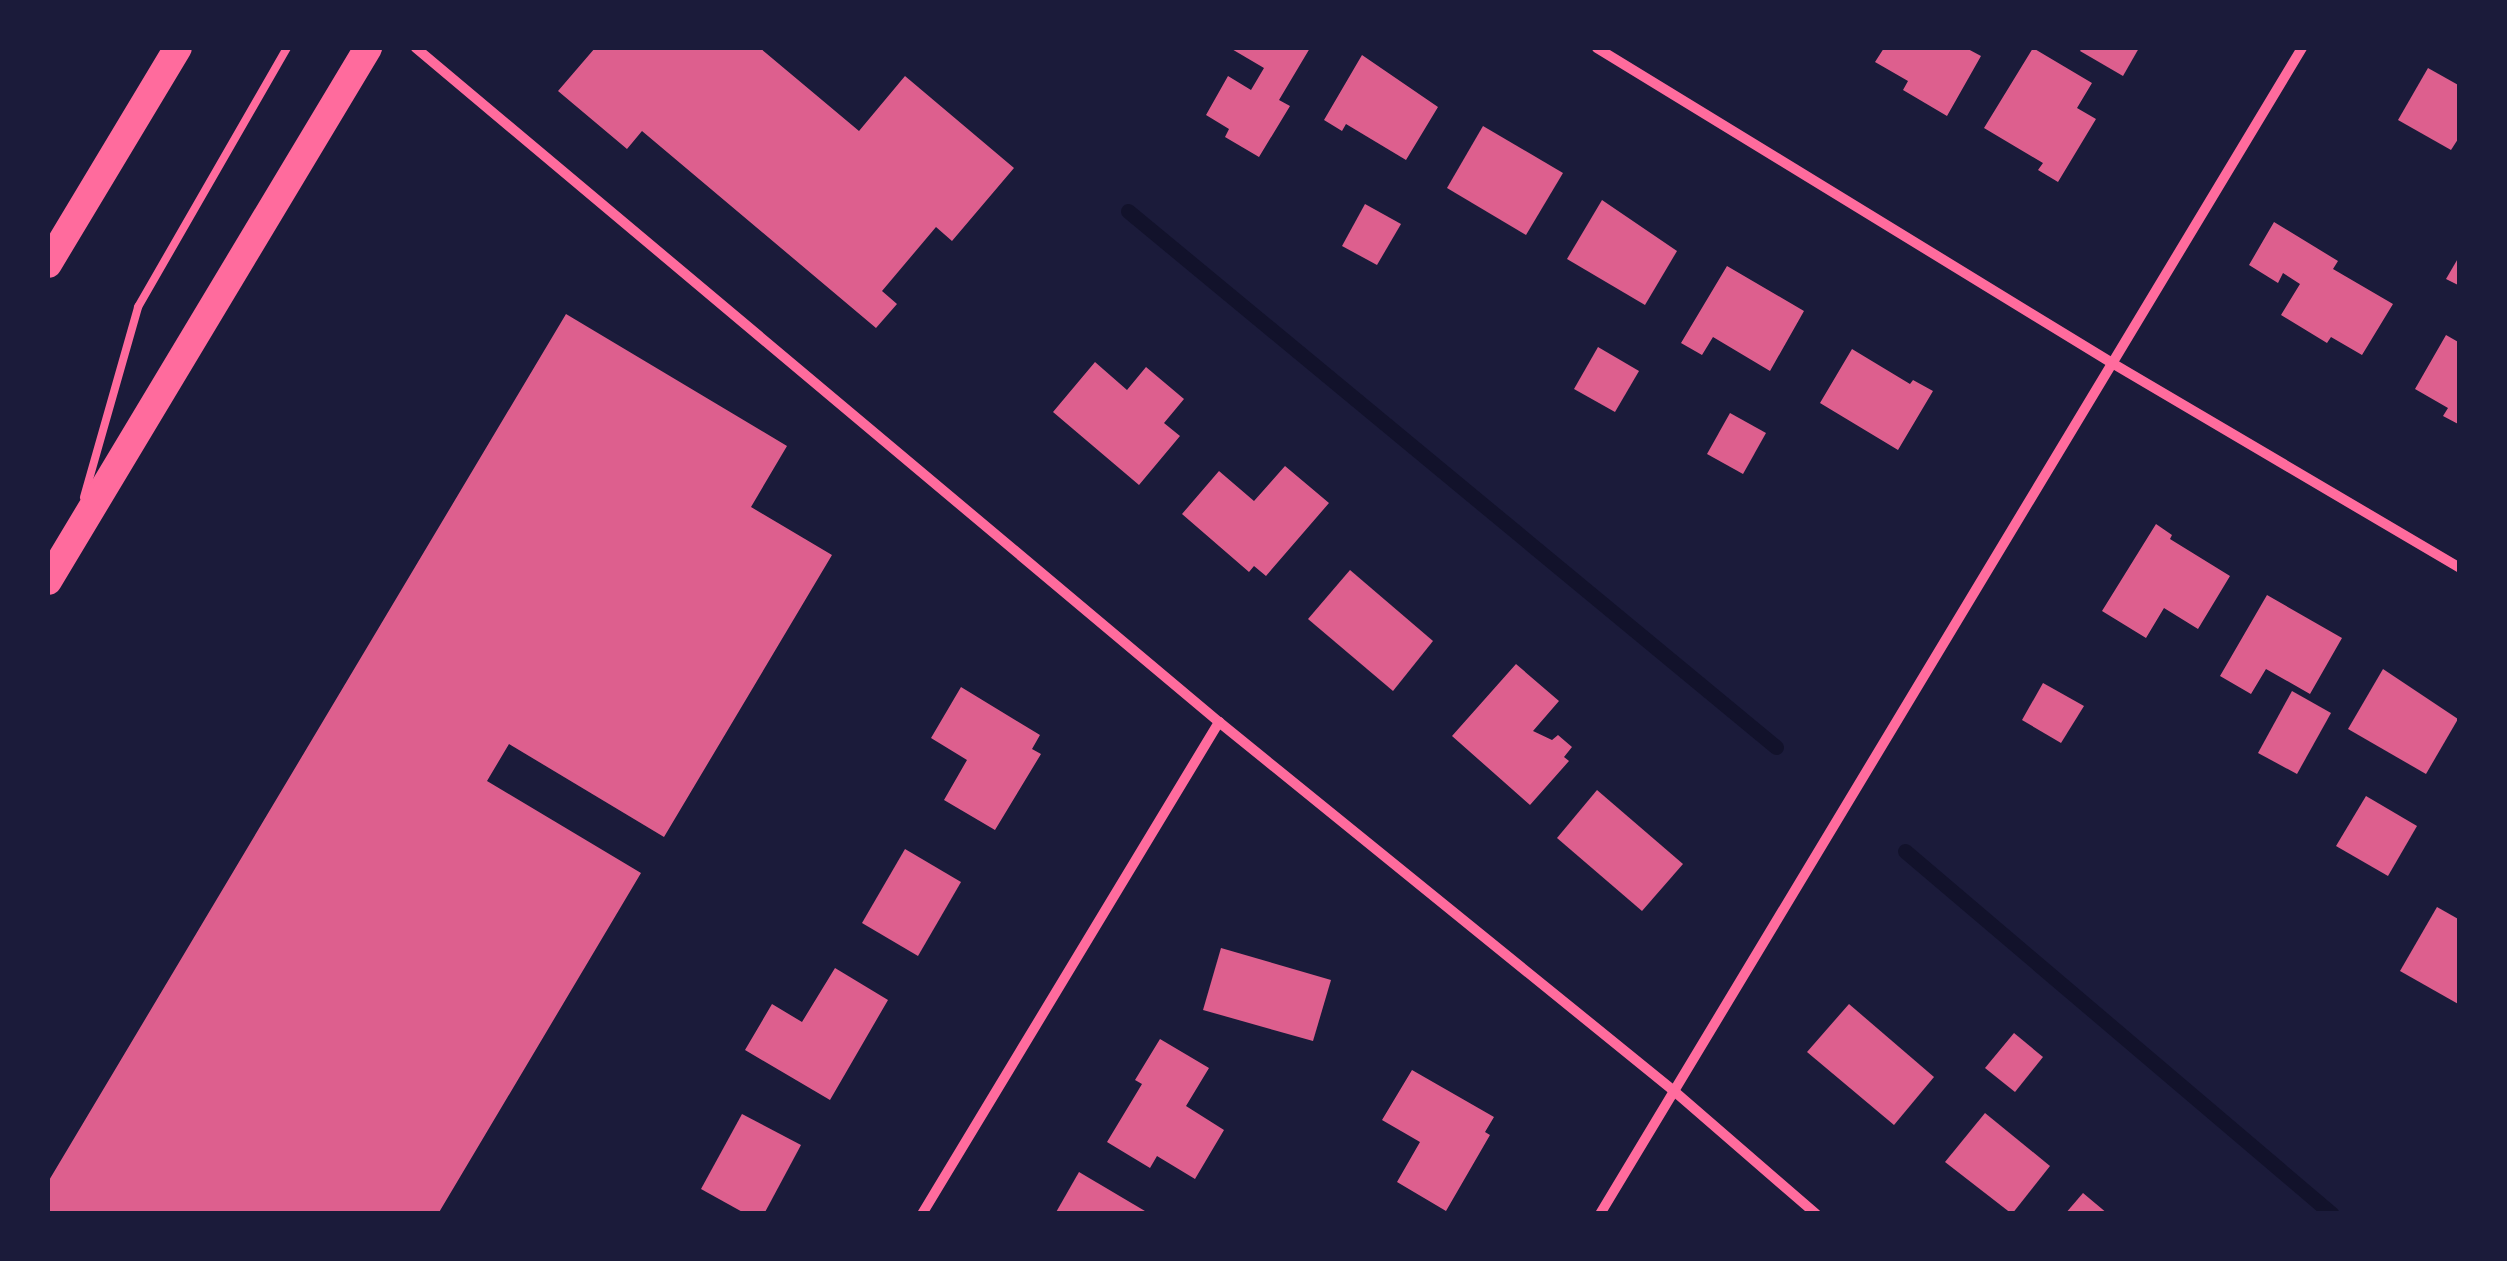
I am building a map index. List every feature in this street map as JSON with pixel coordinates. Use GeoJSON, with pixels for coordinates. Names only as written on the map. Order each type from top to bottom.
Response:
{"type":"FeatureCollection","features":[{"type":"Feature","properties":{"kind":"highway"},"geometry":{"type":"LineString","coordinates":[[48,264],[178,48]]}},
{"type":"Feature","properties":{"kind":"highway"},"geometry":{"type":"LineString","coordinates":[[48,581],[368,48]]}},
{"type":"Feature","properties":{"kind":"street"},"geometry":{"type":"LineString","coordinates":[[416,48],[1220,722],[1674,1091],[1816,1214]]}},
{"type":"Feature","properties":{"kind":"street"},"geometry":{"type":"LineString","coordinates":[[1597,48],[2112,364],[2460,568]]}},
{"type":"Feature","properties":{"kind":"street"},"geometry":{"type":"LineString","coordinates":[[1600,1214],[2302,48]]}},
{"type":"Feature","properties":{"kind":"street"},"geometry":{"type":"LineString","coordinates":[[922,1214],[1220,722]]}},
{"type":"Feature","properties":{"kind":"lane"},"geometry":{"type":"LineString","coordinates":[[72,539],[138,307],[287,48]]}},
{"type":"Feature","properties":{"kind":"building"},"geometry":{"type":"Polygon","coordinates":[[[595,48],[760,48],[859,131],[905,76],[1014,168],[952,241],[936,227],[882,291],[897,304],[876,328],[642,131],[627,149],[558,91],[595,48]]]}},
{"type":"Feature","properties":{"kind":"building"},"geometry":{"type":"Polygon","coordinates":[[[1230,48],[1310,48],[1279,100],[1290,106],[1259,157],[1225,137],[1229,129],[1206,115],[1228,76],[1251,90],[1264,68],[1230,48]]]}},
{"type":"Feature","properties":{"kind":"building"},"geometry":{"type":"Polygon","coordinates":[[[1884,48],[1966,48],[1981,56],[1947,116],[1903,90],[1908,81],[1875,62],[1884,48]]]}},
{"type":"Feature","properties":{"kind":"building"},"geometry":{"type":"Polygon","coordinates":[[[2033,48],[2092,83],[2077,108],[2096,119],[2058,182],[2038,170],[2043,163],[1984,128],[2033,48]]]}},
{"type":"Feature","properties":{"kind":"building"},"geometry":{"type":"Polygon","coordinates":[[[2139,48],[2123,76],[2080,51],[2139,48]]]}},
{"type":"Feature","properties":{"kind":"building"},"geometry":{"type":"Polygon","coordinates":[[[1362,55],[1438,107],[1406,160],[1346,124],[1342,131],[1324,120],[1362,55]]]}},
{"type":"Feature","properties":{"kind":"building"},"geometry":{"type":"Polygon","coordinates":[[[2428,68],[2460,86],[2460,136],[2451,150],[2398,120],[2428,68]]]}},
{"type":"Feature","properties":{"kind":"building"},"geometry":{"type":"Polygon","coordinates":[[[1483,126],[1563,173],[1526,235],[1447,188],[1483,126]]]}},
{"type":"Feature","properties":{"kind":"building"},"geometry":{"type":"Polygon","coordinates":[[[1602,200],[1677,251],[1645,305],[1567,259],[1602,200]]]}},
{"type":"Feature","properties":{"kind":"building"},"geometry":{"type":"Polygon","coordinates":[[[1365,204],[1401,224],[1377,265],[1342,246],[1365,204]]]}},
{"type":"Feature","properties":{"kind":"building"},"geometry":{"type":"Polygon","coordinates":[[[2274,222],[2338,261],[2333,269],[2393,304],[2362,355],[2331,337],[2327,343],[2281,315],[2300,284],[2283,273],[2278,283],[2249,265],[2274,222]]]}},
{"type":"Feature","properties":{"kind":"building"},"geometry":{"type":"Polygon","coordinates":[[[2460,255],[2460,286],[2446,279],[2460,255]]]}},
{"type":"Feature","properties":{"kind":"building"},"geometry":{"type":"Polygon","coordinates":[[[1727,266],[1804,311],[1770,371],[1713,337],[1702,355],[1681,343],[1727,266]]]}},
{"type":"Feature","properties":{"kind":"building"},"geometry":{"type":"Polygon","coordinates":[[[566,314],[787,446],[751,507],[832,555],[664,837],[509,744],[487,781],[641,873],[438,1214],[48,1214],[48,1182],[566,314]]]}},
{"type":"Feature","properties":{"kind":"building"},"geometry":{"type":"Polygon","coordinates":[[[2446,335],[2460,343],[2460,425],[2443,416],[2448,408],[2415,389],[2446,335]]]}},
{"type":"Feature","properties":{"kind":"building"},"geometry":{"type":"Polygon","coordinates":[[[1598,347],[1639,371],[1615,412],[1574,389],[1598,347]]]}},
{"type":"Feature","properties":{"kind":"building"},"geometry":{"type":"Polygon","coordinates":[[[1852,349],[1910,384],[1913,380],[1933,391],[1898,450],[1820,403],[1852,349]]]}},
{"type":"Feature","properties":{"kind":"building"},"geometry":{"type":"Polygon","coordinates":[[[1095,362],[1127,390],[1146,367],[1184,399],[1164,423],[1180,436],[1139,485],[1053,412],[1095,362]]]}},
{"type":"Feature","properties":{"kind":"building"},"geometry":{"type":"Polygon","coordinates":[[[1730,413],[1766,433],[1743,474],[1707,454],[1730,413]]]}},
{"type":"Feature","properties":{"kind":"building"},"geometry":{"type":"Polygon","coordinates":[[[1285,466],[1329,503],[1266,576],[1254,566],[1249,572],[1182,514],[1219,471],[1254,501],[1285,466]]]}},
{"type":"Feature","properties":{"kind":"building"},"geometry":{"type":"Polygon","coordinates":[[[2156,524],[2172,535],[2170,539],[2230,576],[2198,629],[2164,608],[2146,638],[2102,611],[2156,524]]]}},
{"type":"Feature","properties":{"kind":"building"},"geometry":{"type":"Polygon","coordinates":[[[1350,570],[1433,641],[1393,691],[1308,619],[1350,570]]]}},
{"type":"Feature","properties":{"kind":"building"},"geometry":{"type":"Polygon","coordinates":[[[2267,595],[2342,638],[2310,694],[2266,669],[2251,694],[2220,676],[2267,595]]]}},
{"type":"Feature","properties":{"kind":"building"},"geometry":{"type":"Polygon","coordinates":[[[1516,664],[1559,701],[1533,731],[1552,740],[1558,735],[1572,747],[1564,757],[1569,761],[1530,805],[1452,736],[1516,664]]]}},
{"type":"Feature","properties":{"kind":"building"},"geometry":{"type":"Polygon","coordinates":[[[2383,669],[2458,719],[2426,774],[2348,729],[2383,669]]]}},
{"type":"Feature","properties":{"kind":"building"},"geometry":{"type":"Polygon","coordinates":[[[2043,683],[2084,706],[2061,743],[2022,720],[2043,683]]]}},
{"type":"Feature","properties":{"kind":"building"},"geometry":{"type":"Polygon","coordinates":[[[961,687],[1040,735],[1032,749],[1041,754],[995,830],[944,800],[967,760],[931,738],[961,687]]]}},
{"type":"Feature","properties":{"kind":"building"},"geometry":{"type":"Polygon","coordinates":[[[2292,691],[2331,713],[2297,774],[2258,753],[2292,691]]]}},
{"type":"Feature","properties":{"kind":"building"},"geometry":{"type":"Polygon","coordinates":[[[1597,790],[1683,864],[1642,911],[1557,838],[1597,790]]]}},
{"type":"Feature","properties":{"kind":"building"},"geometry":{"type":"Polygon","coordinates":[[[2366,796],[2417,826],[2388,876],[2336,846],[2366,796]]]}},
{"type":"Feature","properties":{"kind":"building"},"geometry":{"type":"Polygon","coordinates":[[[905,849],[961,882],[918,956],[862,923],[905,849]]]}},
{"type":"Feature","properties":{"kind":"building"},"geometry":{"type":"Polygon","coordinates":[[[2437,907],[2460,920],[2460,1005],[2400,971],[2437,907]]]}},
{"type":"Feature","properties":{"kind":"building"},"geometry":{"type":"Polygon","coordinates":[[[1221,948],[1331,980],[1313,1041],[1203,1010],[1221,948]]]}},
{"type":"Feature","properties":{"kind":"building"},"geometry":{"type":"Polygon","coordinates":[[[835,968],[888,1000],[830,1100],[745,1050],[772,1004],[802,1022],[835,968]]]}},
{"type":"Feature","properties":{"kind":"building"},"geometry":{"type":"Polygon","coordinates":[[[1849,1004],[1934,1077],[1894,1125],[1807,1052],[1849,1004]]]}},
{"type":"Feature","properties":{"kind":"building"},"geometry":{"type":"Polygon","coordinates":[[[2014,1033],[2043,1057],[2015,1092],[1985,1068],[2014,1033]]]}},
{"type":"Feature","properties":{"kind":"building"},"geometry":{"type":"Polygon","coordinates":[[[1160,1039],[1209,1068],[1186,1106],[1224,1130],[1195,1179],[1157,1156],[1150,1168],[1107,1142],[1142,1084],[1135,1080],[1160,1039]]]}},
{"type":"Feature","properties":{"kind":"building"},"geometry":{"type":"Polygon","coordinates":[[[1412,1070],[1494,1117],[1485,1132],[1490,1135],[1446,1211],[1397,1182],[1420,1142],[1382,1120],[1412,1070]]]}},
{"type":"Feature","properties":{"kind":"building"},"geometry":{"type":"Polygon","coordinates":[[[1985,1113],[2050,1166],[2012,1214],[1945,1162],[1985,1113]]]}},
{"type":"Feature","properties":{"kind":"building"},"geometry":{"type":"Polygon","coordinates":[[[742,1114],[801,1145],[764,1214],[746,1214],[701,1189],[742,1114]]]}},
{"type":"Feature","properties":{"kind":"building"},"geometry":{"type":"Polygon","coordinates":[[[1079,1172],[1150,1214],[1055,1214],[1079,1172]]]}},
{"type":"Feature","properties":{"kind":"building"},"geometry":{"type":"Polygon","coordinates":[[[2083,1193],[2108,1214],[2065,1214],[2083,1193]]]}},
{"type":"Feature","properties":{"kind":"waterway"},"geometry":{"type":"LineString","coordinates":[[1128,211],[1776,747]]}},
{"type":"Feature","properties":{"kind":"waterway"},"geometry":{"type":"LineString","coordinates":[[1905,851],[2332,1214]]}}]}
